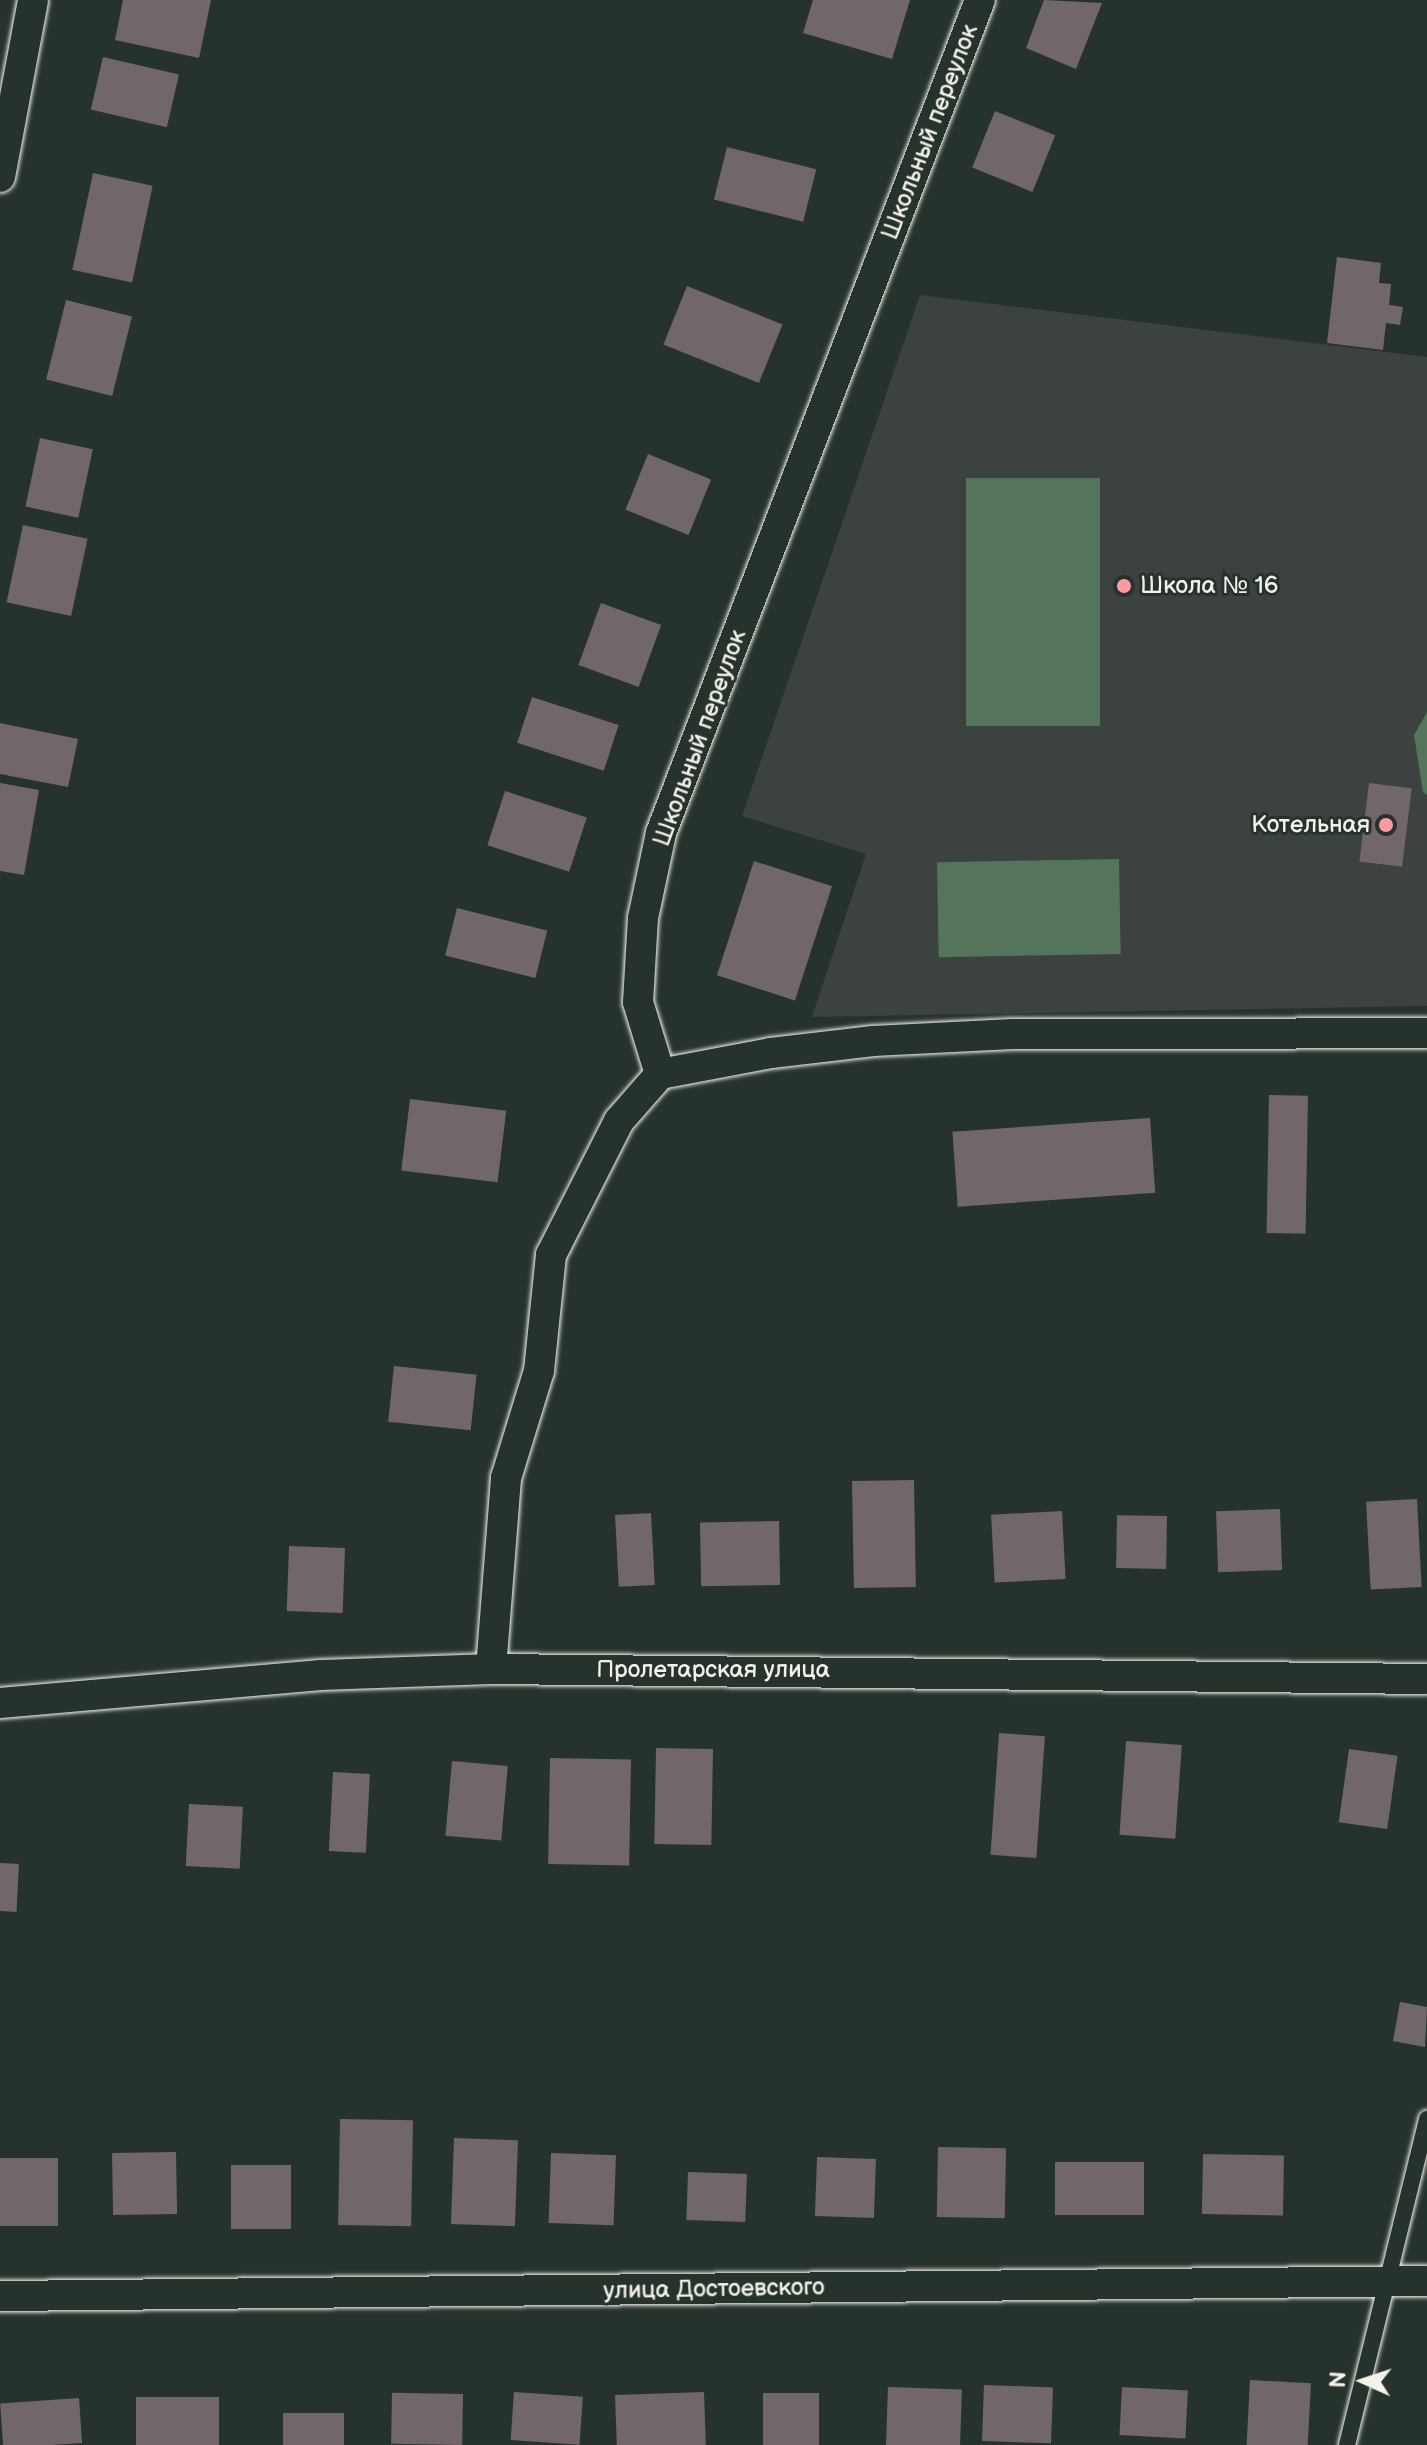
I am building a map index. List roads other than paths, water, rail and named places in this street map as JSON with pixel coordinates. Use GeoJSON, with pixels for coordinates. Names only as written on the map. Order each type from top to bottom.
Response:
{"type":"FeatureCollection","features":[{"type":"Feature","properties":{"kind":"street"},"geometry":{"type":"LineString","coordinates":[[0,177],[33,0]]}},
{"type":"Feature","properties":{"kind":"street","name":"Школьный переулок"},"geometry":{"type":"LineString","coordinates":[[660,1074],[638,1002],[643,918],[661,833],[980,0]]}},
{"type":"Feature","properties":{"kind":"street"},"geometry":{"type":"LineString","coordinates":[[491,1669],[506,1478],[539,1371],[551,1255],[619,1121],[660,1074],[771,1053],[873,1041],[1013,1034],[1427,1033]]}},
{"type":"Feature","properties":{"kind":"street","name":"Пролетарская улица"},"geometry":{"type":"LineString","coordinates":[[0,1703],[321,1675],[491,1669],[1427,1679]]}},
{"type":"Feature","properties":{"kind":"street","name":"улица Достоевского"},"geometry":{"type":"LineString","coordinates":[[0,2296],[1427,2281]]}},
{"type":"Feature","properties":{"kind":"lane"},"geometry":{"type":"LineString","coordinates":[[1347,2445],[1427,2119]]}},
{"type":"Feature","properties":{"kind":"place","name":"Школа № 16"},"geometry":{"type":"Point","coordinates":[1124,586]}},
{"type":"Feature","properties":{"kind":"place","name":"Котельная"},"geometry":{"type":"Point","coordinates":[1386,825]}}]}
